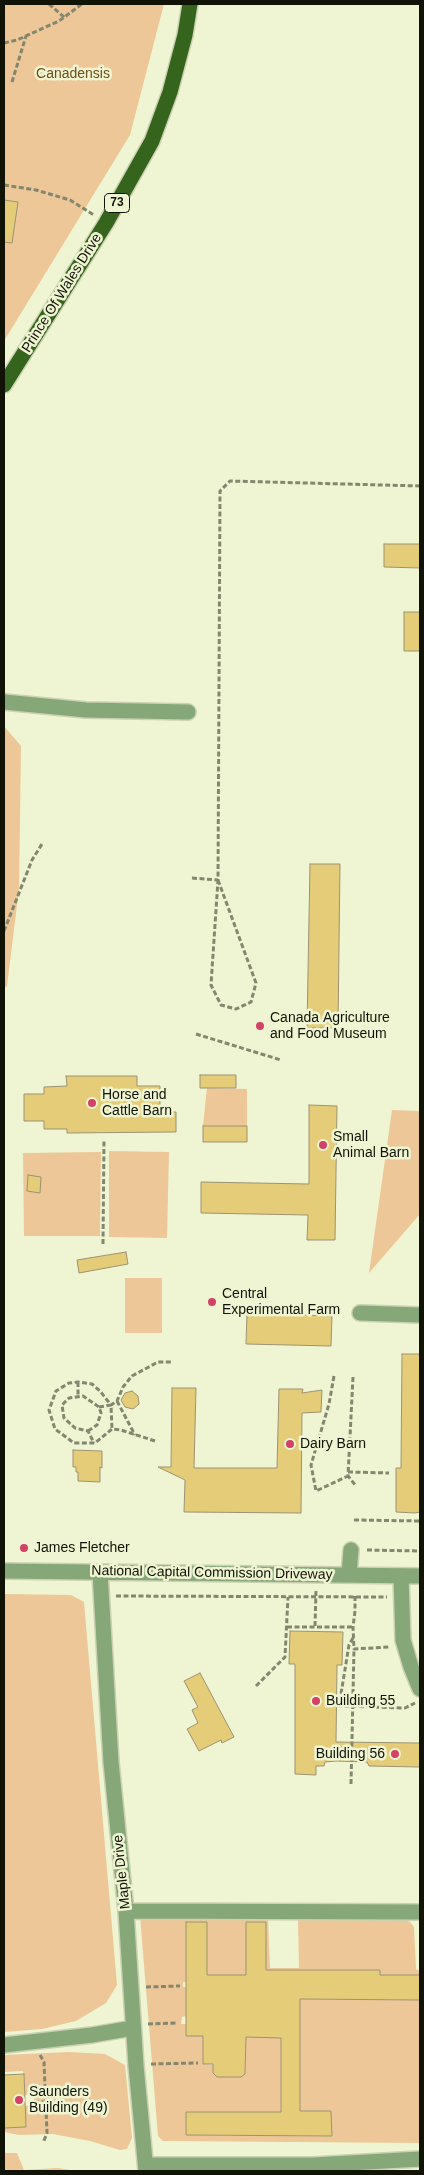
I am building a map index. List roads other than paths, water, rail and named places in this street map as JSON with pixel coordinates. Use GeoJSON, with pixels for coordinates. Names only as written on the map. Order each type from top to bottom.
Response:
{"type":"FeatureCollection","features":[{"type":"Feature","properties":{"kind":"main road","name":"Prince Of Wales Drive"},"geometry":{"type":"LineString","coordinates":[[4,385],[106,223],[152,141],[170,92],[185,35],[190,4]]}},
{"type":"Feature","properties":{"kind":"street"},"geometry":{"type":"LineString","coordinates":[[4,702],[86,710],[188,712]]}},
{"type":"Feature","properties":{"kind":"street"},"geometry":{"type":"LineString","coordinates":[[360,1313],[420,1315]]}},
{"type":"Feature","properties":{"kind":"street"},"geometry":{"type":"LineString","coordinates":[[349,1575],[351,1550]]}},
{"type":"Feature","properties":{"kind":"street","name":"National Capital Commission Driveway"},"geometry":{"type":"LineString","coordinates":[[4,1571],[420,1576]]}},
{"type":"Feature","properties":{"kind":"street","name":"Maple Drive"},"geometry":{"type":"LineString","coordinates":[[100,1572],[111,1762],[140,2026],[146,2168]]}},
{"type":"Feature","properties":{"kind":"street"},"geometry":{"type":"LineString","coordinates":[[402,1576],[404,1645],[420,1688]]}},
{"type":"Feature","properties":{"kind":"street"},"geometry":{"type":"LineString","coordinates":[[126,1911],[420,1912]]}},
{"type":"Feature","properties":{"kind":"street"},"geometry":{"type":"LineString","coordinates":[[4,2045],[33,2043],[140,2026]]}},
{"type":"Feature","properties":{"kind":"street"},"geometry":{"type":"LineString","coordinates":[[146,2168],[313,2168],[420,2159]]}},
{"type":"Feature","properties":{"kind":"place","name":"Canada Agriculture and Food Museum"},"geometry":{"type":"Point","coordinates":[260,1026]}},
{"type":"Feature","properties":{"kind":"place","name":"Horse and Cattle Barn"},"geometry":{"type":"Point","coordinates":[92,1103]}},
{"type":"Feature","properties":{"kind":"place","name":"Small Animal Barn"},"geometry":{"type":"Point","coordinates":[323,1145]}},
{"type":"Feature","properties":{"kind":"place","name":"Central Experimental Farm"},"geometry":{"type":"Point","coordinates":[212,1302]}},
{"type":"Feature","properties":{"kind":"place","name":"Dairy Barn"},"geometry":{"type":"Point","coordinates":[290,1444]}},
{"type":"Feature","properties":{"kind":"place","name":"James Fletcher"},"geometry":{"type":"Point","coordinates":[24,1548]}},
{"type":"Feature","properties":{"kind":"place","name":"Building 55"},"geometry":{"type":"Point","coordinates":[316,1701]}},
{"type":"Feature","properties":{"kind":"place","name":"Building 56"},"geometry":{"type":"Point","coordinates":[395,1754]}},
{"type":"Feature","properties":{"kind":"place","name":"Saunders Building (49)"},"geometry":{"type":"Point","coordinates":[19,2100]}},
{"type":"Feature","properties":{"kind":"park label","name":"Canadensis"},"geometry":{"type":"Point","coordinates":[73,74]}}]}
